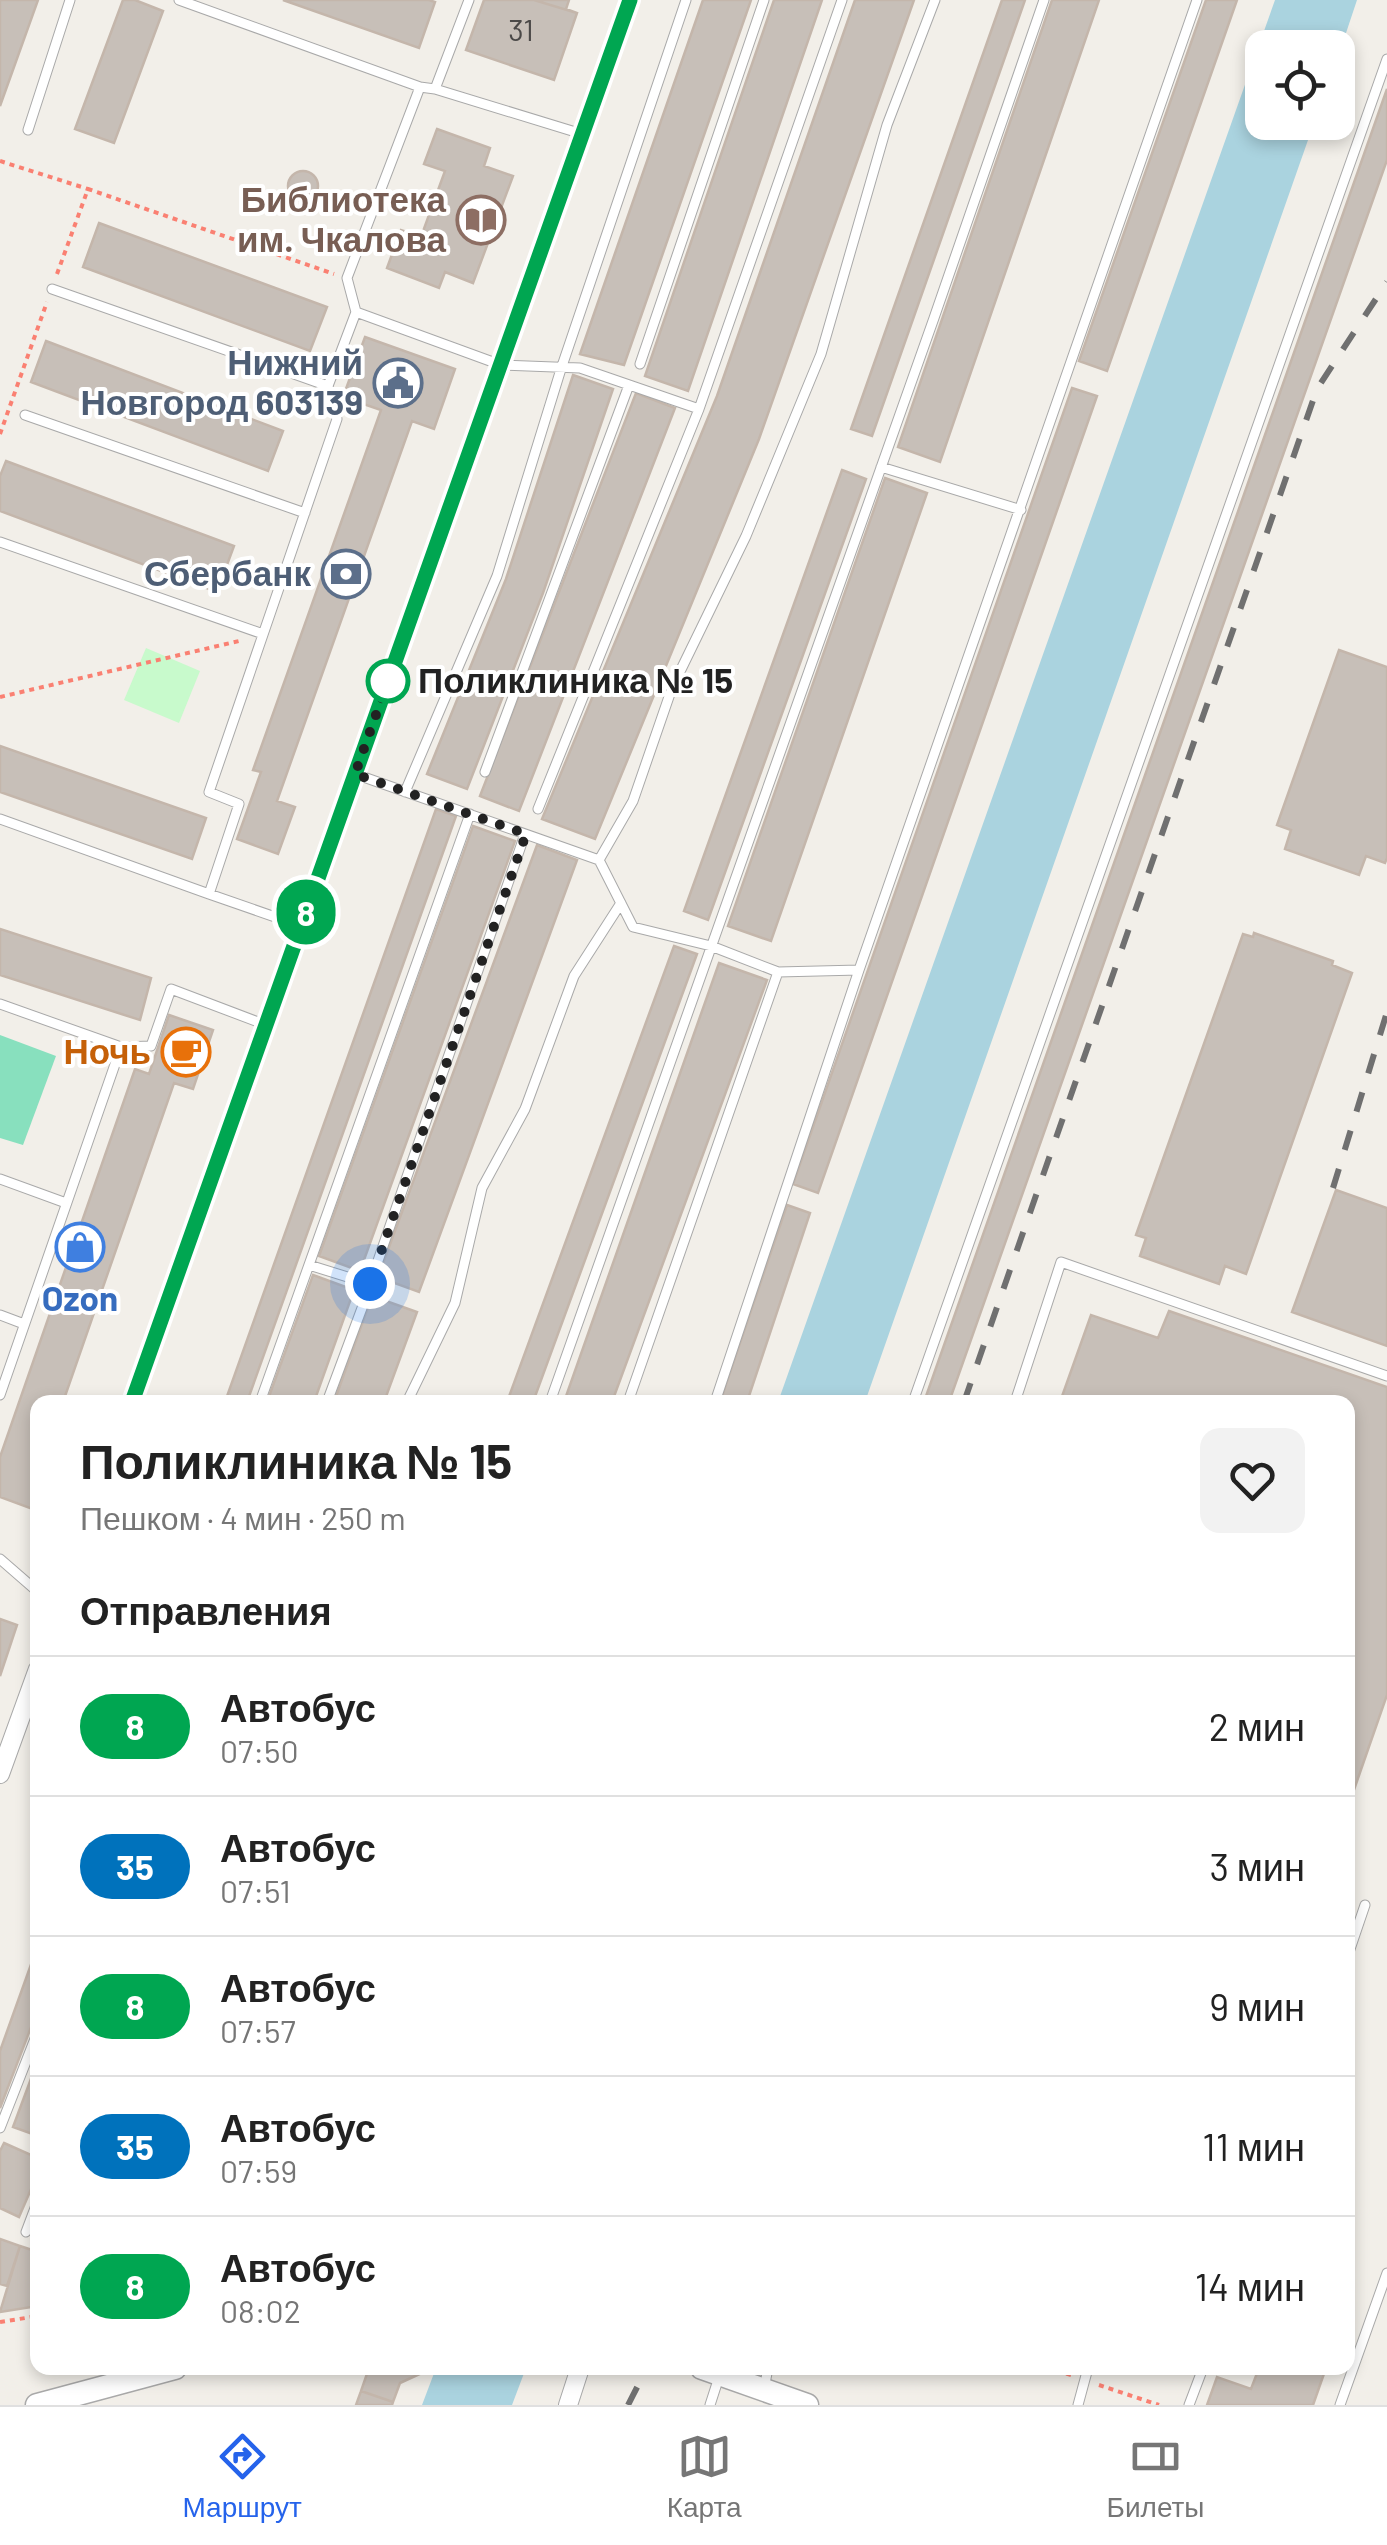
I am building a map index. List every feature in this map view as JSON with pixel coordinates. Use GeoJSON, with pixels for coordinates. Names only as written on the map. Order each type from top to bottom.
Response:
{"type":"FeatureCollection","features":[{"type":"Feature","properties":{"kind":"street"},"geometry":{"type":"LineString","coordinates":[[134,1395],[630,0]]}},
{"type":"Feature","properties":{"kind":"street"},"geometry":{"type":"LineString","coordinates":[[0,1774],[30,1691]]}},
{"type":"Feature","properties":{"kind":"street"},"geometry":{"type":"LineString","coordinates":[[36,2405],[70,2402],[101,2385],[145,2375]]}},
{"type":"Feature","properties":{"kind":"street"},"geometry":{"type":"LineString","coordinates":[[568,2405],[578,2375]]}},
{"type":"Feature","properties":{"kind":"street"},"geometry":{"type":"LineString","coordinates":[[766,2379],[793,2402]]}},
{"type":"Feature","properties":{"kind":"lane"},"geometry":{"type":"LineString","coordinates":[[28,130],[70,0]]}},
{"type":"Feature","properties":{"kind":"lane"},"geometry":{"type":"LineString","coordinates":[[179,0],[420,87],[582,134]]}},
{"type":"Feature","properties":{"kind":"lane"},"geometry":{"type":"LineString","coordinates":[[435,89],[469,0]]}},
{"type":"Feature","properties":{"kind":"lane"},"geometry":{"type":"LineString","coordinates":[[405,792],[498,576],[561,369],[686,0]]}},
{"type":"Feature","properties":{"kind":"lane"},"geometry":{"type":"LineString","coordinates":[[640,364],[764,0]]}},
{"type":"Feature","properties":{"kind":"lane"},"geometry":{"type":"LineString","coordinates":[[538,809],[699,408],[842,0]]}},
{"type":"Feature","properties":{"kind":"lane"},"geometry":{"type":"LineString","coordinates":[[598,860],[633,801],[672,688],[746,536],[821,354],[887,125],[935,0]]}},
{"type":"Feature","properties":{"kind":"lane"},"geometry":{"type":"LineString","coordinates":[[552,1395],[1044,0]]}},
{"type":"Feature","properties":{"kind":"lane"},"geometry":{"type":"LineString","coordinates":[[717,1395],[859,970],[1197,0]]}},
{"type":"Feature","properties":{"kind":"lane"},"geometry":{"type":"LineString","coordinates":[[915,1395],[1387,60]]}},
{"type":"Feature","properties":{"kind":"lane"},"geometry":{"type":"LineString","coordinates":[[210,894],[239,804],[209,792],[336,419],[328,386],[356,312],[347,278],[420,87]]}},
{"type":"Feature","properties":{"kind":"lane"},"geometry":{"type":"LineString","coordinates":[[52,289],[328,386]]}},
{"type":"Feature","properties":{"kind":"lane"},"geometry":{"type":"LineString","coordinates":[[356,312],[501,365],[580,368],[699,408]]}},
{"type":"Feature","properties":{"kind":"lane"},"geometry":{"type":"LineString","coordinates":[[484,772],[628,385]]}},
{"type":"Feature","properties":{"kind":"lane"},"geometry":{"type":"LineString","coordinates":[[25,415],[304,513]]}},
{"type":"Feature","properties":{"kind":"lane"},"geometry":{"type":"LineString","coordinates":[[882,467],[1021,510]]}},
{"type":"Feature","properties":{"kind":"lane"},"geometry":{"type":"LineString","coordinates":[[0,542],[263,634]]}},
{"type":"Feature","properties":{"kind":"lane"},"geometry":{"type":"LineString","coordinates":[[355,774],[598,860],[633,927],[712,946],[778,972],[859,970]]}},
{"type":"Feature","properties":{"kind":"lane"},"geometry":{"type":"LineString","coordinates":[[263,1395],[470,814]]}},
{"type":"Feature","properties":{"kind":"lane"},"geometry":{"type":"LineString","coordinates":[[0,819],[301,926]]}},
{"type":"Feature","properties":{"kind":"lane"},"geometry":{"type":"LineString","coordinates":[[309,1265],[370,1284],[526,834]]}},
{"type":"Feature","properties":{"kind":"lane"},"geometry":{"type":"LineString","coordinates":[[410,1395],[455,1303],[482,1188],[525,1109],[574,976],[621,902]]}},
{"type":"Feature","properties":{"kind":"lane"},"geometry":{"type":"LineString","coordinates":[[630,1395],[778,972]]}},
{"type":"Feature","properties":{"kind":"lane"},"geometry":{"type":"LineString","coordinates":[[0,1004],[120,1046],[151,1046],[172,989],[266,1025]]}},
{"type":"Feature","properties":{"kind":"lane"},"geometry":{"type":"LineString","coordinates":[[0,1394],[120,1046]]}},
{"type":"Feature","properties":{"kind":"lane"},"geometry":{"type":"LineString","coordinates":[[0,1179],[66,1203]]}},
{"type":"Feature","properties":{"kind":"lane"},"geometry":{"type":"LineString","coordinates":[[1017,1395],[1062,1262],[1387,1376]]}},
{"type":"Feature","properties":{"kind":"lane"},"geometry":{"type":"LineString","coordinates":[[330,1395],[362,1308]]}},
{"type":"Feature","properties":{"kind":"lane"},"geometry":{"type":"LineString","coordinates":[[0,1316],[24,1324]]}},
{"type":"Feature","properties":{"kind":"lane"},"geometry":{"type":"LineString","coordinates":[[0,1559],[30,1585]]}},
{"type":"Feature","properties":{"kind":"lane"},"geometry":{"type":"LineString","coordinates":[[1355,1935],[1365,1905]]}},
{"type":"Feature","properties":{"kind":"lane"},"geometry":{"type":"LineString","coordinates":[[0,2128],[30,2051]]}},
{"type":"Feature","properties":{"kind":"lane"},"geometry":{"type":"LineString","coordinates":[[26,2232],[30,2221]]}},
{"type":"Feature","properties":{"kind":"lane"},"geometry":{"type":"LineString","coordinates":[[1355,2363],[1387,2273]]}},
{"type":"Feature","properties":{"kind":"lane"},"geometry":{"type":"LineString","coordinates":[[710,2405],[712,2375]]}},
{"type":"Feature","properties":{"kind":"lane"},"geometry":{"type":"LineString","coordinates":[[1078,2405],[1086,2375]]}},
{"type":"Feature","properties":{"kind":"lane"},"geometry":{"type":"LineString","coordinates":[[1190,2405],[1200,2375]]}},
{"type":"Feature","properties":{"kind":"lane"},"geometry":{"type":"LineString","coordinates":[[1340,2405],[1351,2375]]}},
{"type":"Feature","properties":{"kind":"path"},"geometry":{"type":"LineString","coordinates":[[0,161],[347,278]]}},
{"type":"Feature","properties":{"kind":"path"},"geometry":{"type":"LineString","coordinates":[[0,434],[88,189]]}},
{"type":"Feature","properties":{"kind":"path"},"geometry":{"type":"LineString","coordinates":[[0,697],[263,634]]}},
{"type":"Feature","properties":{"kind":"path"},"geometry":{"type":"LineString","coordinates":[[0,2322],[30,2317]]}},
{"type":"Feature","properties":{"kind":"path"},"geometry":{"type":"LineString","coordinates":[[1068,2375],[1159,2405]]}},
{"type":"Feature","properties":{"kind":"green space"},"geometry":{"type":"Polygon","coordinates":[[[146,648],[200,671],[179,723],[124,700],[146,648]]]}},
{"type":"Feature","properties":{"kind":"green space"},"geometry":{"type":"Polygon","coordinates":[[[0,1035],[56,1056],[23,1145],[0,1138],[0,1035]]]}},
{"type":"Feature","properties":{"kind":"water"},"geometry":{"type":"Polygon","coordinates":[[[1275,0],[1357,0],[1347,30],[1264,30],[1275,0]]]}},
{"type":"Feature","properties":{"kind":"water"},"geometry":{"type":"Polygon","coordinates":[[[1245,85],[1245,140],[1308,140],[867,1395],[780,1395],[1245,85]]]}},
{"type":"Feature","properties":{"kind":"water"},"geometry":{"type":"Polygon","coordinates":[[[433,2375],[523,2375],[512,2405],[422,2405],[433,2375]]]}},
{"type":"Feature","properties":{"kind":"building"},"geometry":{"type":"Polygon","coordinates":[[[0,0],[38,0],[0,106],[0,0]]]}},
{"type":"Feature","properties":{"kind":"building"},"geometry":{"type":"Polygon","coordinates":[[[123,0],[135,0],[163,11],[114,143],[75,129],[123,0]]]}},
{"type":"Feature","properties":{"kind":"building"},"geometry":{"type":"Polygon","coordinates":[[[283,0],[429,0],[435,2],[419,48],[283,0]]]}},
{"type":"Feature","properties":{"kind":"building"},"geometry":{"type":"Polygon","coordinates":[[[484,0],[569,0],[566,9],[577,13],[554,80],[466,50],[484,0]]]}},
{"type":"Feature","properties":{"kind":"building"},"geometry":{"type":"Polygon","coordinates":[[[484,0],[534,0],[577,13],[554,80],[466,50],[484,0]]]}},
{"type":"Feature","properties":{"kind":"building"},"geometry":{"type":"Polygon","coordinates":[[[703,0],[751,0],[624,365],[580,354],[703,0]]]}},
{"type":"Feature","properties":{"kind":"building"},"geometry":{"type":"Polygon","coordinates":[[[774,0],[822,0],[688,391],[645,376],[774,0]]]}},
{"type":"Feature","properties":{"kind":"building"},"geometry":{"type":"Polygon","coordinates":[[[855,0],[914,0],[759,439],[595,839],[542,819],[717,396],[855,0]]]}},
{"type":"Feature","properties":{"kind":"building"},"geometry":{"type":"Polygon","coordinates":[[[1002,0],[1025,0],[872,436],[851,429],[1002,0]]]}},
{"type":"Feature","properties":{"kind":"building"},"geometry":{"type":"Polygon","coordinates":[[[1052,0],[1099,0],[940,462],[898,447],[1052,0]]]}},
{"type":"Feature","properties":{"kind":"building"},"geometry":{"type":"Polygon","coordinates":[[[1206,0],[1237,0],[1107,371],[1079,361],[1206,0]]]}},
{"type":"Feature","properties":{"kind":"building"},"geometry":{"type":"Polygon","coordinates":[[[1387,89],[1387,160],[951,1395],[926,1395],[1387,89]]]}},
{"type":"Feature","properties":{"kind":"building"},"geometry":{"type":"Polygon","coordinates":[[[437,129],[490,148],[484,166],[513,176],[473,283],[445,272],[439,288],[387,268],[401,230],[421,237],[445,171],[424,164],[437,129]]]}},
{"type":"Feature","properties":{"kind":"building"},"geometry":{"type":"Polygon","coordinates":[[[303,171],[314,175],[318,186],[314,197],[303,201],[292,197],[288,186],[292,175],[303,171]]]}},
{"type":"Feature","properties":{"kind":"building"},"geometry":{"type":"Polygon","coordinates":[[[99,223],[327,307],[310,351],[83,267],[99,223]]]}},
{"type":"Feature","properties":{"kind":"building"},"geometry":{"type":"Polygon","coordinates":[[[365,337],[455,369],[434,429],[412,421],[277,801],[295,807],[278,854],[237,839],[261,772],[253,770],[381,410],[343,397],[365,337]]]}},
{"type":"Feature","properties":{"kind":"building"},"geometry":{"type":"Polygon","coordinates":[[[46,341],[283,431],[268,471],[31,382],[46,341]]]}},
{"type":"Feature","properties":{"kind":"building"},"geometry":{"type":"Polygon","coordinates":[[[573,375],[613,389],[543,593],[467,789],[427,774],[506,579],[573,375]]]}},
{"type":"Feature","properties":{"kind":"building"},"geometry":{"type":"Polygon","coordinates":[[[1072,388],[1097,396],[818,1193],[793,1184],[1072,388]]]}},
{"type":"Feature","properties":{"kind":"building"},"geometry":{"type":"Polygon","coordinates":[[[636,393],[675,408],[519,811],[480,796],[636,393]]]}},
{"type":"Feature","properties":{"kind":"building"},"geometry":{"type":"Polygon","coordinates":[[[6,461],[234,546],[217,592],[0,511],[0,476],[6,461]]]}},
{"type":"Feature","properties":{"kind":"building"},"geometry":{"type":"Polygon","coordinates":[[[842,470],[866,479],[708,920],[684,911],[842,470]]]}},
{"type":"Feature","properties":{"kind":"building"},"geometry":{"type":"Polygon","coordinates":[[[885,478],[927,493],[771,941],[728,926],[885,478]]]}},
{"type":"Feature","properties":{"kind":"building"},"geometry":{"type":"Polygon","coordinates":[[[1339,650],[1387,667],[1387,858],[1385,863],[1366,856],[1359,875],[1285,849],[1291,830],[1277,825],[1339,650]]]}},
{"type":"Feature","properties":{"kind":"building"},"geometry":{"type":"Polygon","coordinates":[[[0,746],[206,818],[192,859],[0,792],[0,746]]]}},
{"type":"Feature","properties":{"kind":"building"},"geometry":{"type":"Polygon","coordinates":[[[436,809],[456,816],[249,1395],[227,1395],[436,809]]]}},
{"type":"Feature","properties":{"kind":"building"},"geometry":{"type":"Polygon","coordinates":[[[473,826],[515,841],[360,1271],[319,1256],[473,826]]]}},
{"type":"Feature","properties":{"kind":"building"},"geometry":{"type":"Polygon","coordinates":[[[537,845],[577,860],[419,1292],[378,1277],[537,845]]]}},
{"type":"Feature","properties":{"kind":"building"},"geometry":{"type":"Polygon","coordinates":[[[0,929],[151,978],[140,1020],[0,975],[0,929]]]}},
{"type":"Feature","properties":{"kind":"building"},"geometry":{"type":"Polygon","coordinates":[[[1254,933],[1333,961],[1332,965],[1352,973],[1246,1274],[1225,1266],[1219,1284],[1140,1256],[1146,1238],[1136,1235],[1243,934],[1253,937],[1254,933]]]}},
{"type":"Feature","properties":{"kind":"building"},"geometry":{"type":"Polygon","coordinates":[[[674,946],[697,954],[536,1395],[510,1395],[674,946]]]}},
{"type":"Feature","properties":{"kind":"building"},"geometry":{"type":"Polygon","coordinates":[[[719,963],[767,980],[615,1395],[566,1395],[719,963]]]}},
{"type":"Feature","properties":{"kind":"building"},"geometry":{"type":"Polygon","coordinates":[[[169,1015],[213,1030],[193,1089],[174,1083],[65,1395],[30,1395],[30,1508],[0,1497],[0,1457],[135,1069],[149,1074],[169,1015]]]}},
{"type":"Feature","properties":{"kind":"building"},"geometry":{"type":"Polygon","coordinates":[[[1336,1190],[1387,1208],[1387,1346],[1292,1312],[1336,1190]]]}},
{"type":"Feature","properties":{"kind":"building"},"geometry":{"type":"Polygon","coordinates":[[[787,1205],[810,1213],[749,1395],[722,1395],[787,1205]]]}},
{"type":"Feature","properties":{"kind":"building"},"geometry":{"type":"Polygon","coordinates":[[[313,1275],[354,1290],[316,1395],[270,1395],[313,1275]]]}},
{"type":"Feature","properties":{"kind":"building"},"geometry":{"type":"Polygon","coordinates":[[[372,1296],[417,1312],[387,1395],[337,1395],[372,1296]]]}},
{"type":"Feature","properties":{"kind":"building"},"geometry":{"type":"Polygon","coordinates":[[[1169,1311],[1387,1387],[1387,1695],[1355,1787],[1355,1395],[1062,1395],[1091,1315],[1158,1338],[1169,1311]]]}},
{"type":"Feature","properties":{"kind":"building"},"geometry":{"type":"Polygon","coordinates":[[[0,1619],[17,1625],[0,1676],[0,1619]]]}},
{"type":"Feature","properties":{"kind":"building"},"geometry":{"type":"Polygon","coordinates":[[[30,1967],[30,2030],[0,2108],[0,2051],[30,1967]]]}},
{"type":"Feature","properties":{"kind":"building"},"geometry":{"type":"Polygon","coordinates":[[[30,2081],[30,2133],[13,2127],[30,2081]]]}},
{"type":"Feature","properties":{"kind":"building"},"geometry":{"type":"Polygon","coordinates":[[[4,2143],[30,2154],[30,2192],[19,2217],[0,2208],[0,2151],[4,2143]]]}},
{"type":"Feature","properties":{"kind":"building"},"geometry":{"type":"Polygon","coordinates":[[[0,2239],[20,2246],[7,2286],[0,2284],[0,2239]]]}},
{"type":"Feature","properties":{"kind":"building"},"geometry":{"type":"Polygon","coordinates":[[[20,2246],[30,2249],[30,2307],[0,2312],[20,2246]]]}},
{"type":"Feature","properties":{"kind":"building"},"geometry":{"type":"Polygon","coordinates":[[[367,2375],[417,2375],[400,2383],[393,2402],[361,2391],[367,2375]]]}},
{"type":"Feature","properties":{"kind":"building"},"geometry":{"type":"Polygon","coordinates":[[[1256,2375],[1324,2375],[1313,2405],[1207,2405],[1217,2377],[1251,2389],[1256,2375]]]}},
{"type":"Feature","properties":{"kind":"building"},"geometry":{"type":"Polygon","coordinates":[[[361,2391],[393,2402],[392,2405],[356,2405],[361,2391]]]}},
{"type":"Feature","properties":{"kind":"railway"},"geometry":{"type":"LineString","coordinates":[[966,1395],[1317,389],[1387,282]]}},
{"type":"Feature","properties":{"kind":"railway"},"geometry":{"type":"LineString","coordinates":[[1333,1188],[1387,1012]]}},
{"type":"Feature","properties":{"kind":"railway"},"geometry":{"type":"LineString","coordinates":[[628,2405],[643,2375]]}},
{"type":"Feature","properties":{"kind":"bus line","name":"8"},"geometry":{"type":"LineString","coordinates":[[134,1395],[630,0]]}},
{"type":"Feature","properties":{"kind":"place","name":"Библиотека им. Чкалова"},"geometry":{"type":"Point","coordinates":[481,220]}},
{"type":"Feature","properties":{"kind":"place","name":"Нижний Новгород 603139"},"geometry":{"type":"Point","coordinates":[398,383]}},
{"type":"Feature","properties":{"kind":"place","name":"Сбербанк"},"geometry":{"type":"Point","coordinates":[346,574]}},
{"type":"Feature","properties":{"kind":"place","name":"Поликлиника № 15"},"geometry":{"type":"Point","coordinates":[388,681]}},
{"type":"Feature","properties":{"kind":"place","name":"Ночь"},"geometry":{"type":"Point","coordinates":[186,1052]}},
{"type":"Feature","properties":{"kind":"place","name":"Ozon"},"geometry":{"type":"Point","coordinates":[80,1247]}},
{"type":"Feature","properties":{"kind":"route"},"geometry":{"type":"LineString","coordinates":[[370,1284],[526,834],[355,774],[388,681]]}}]}
